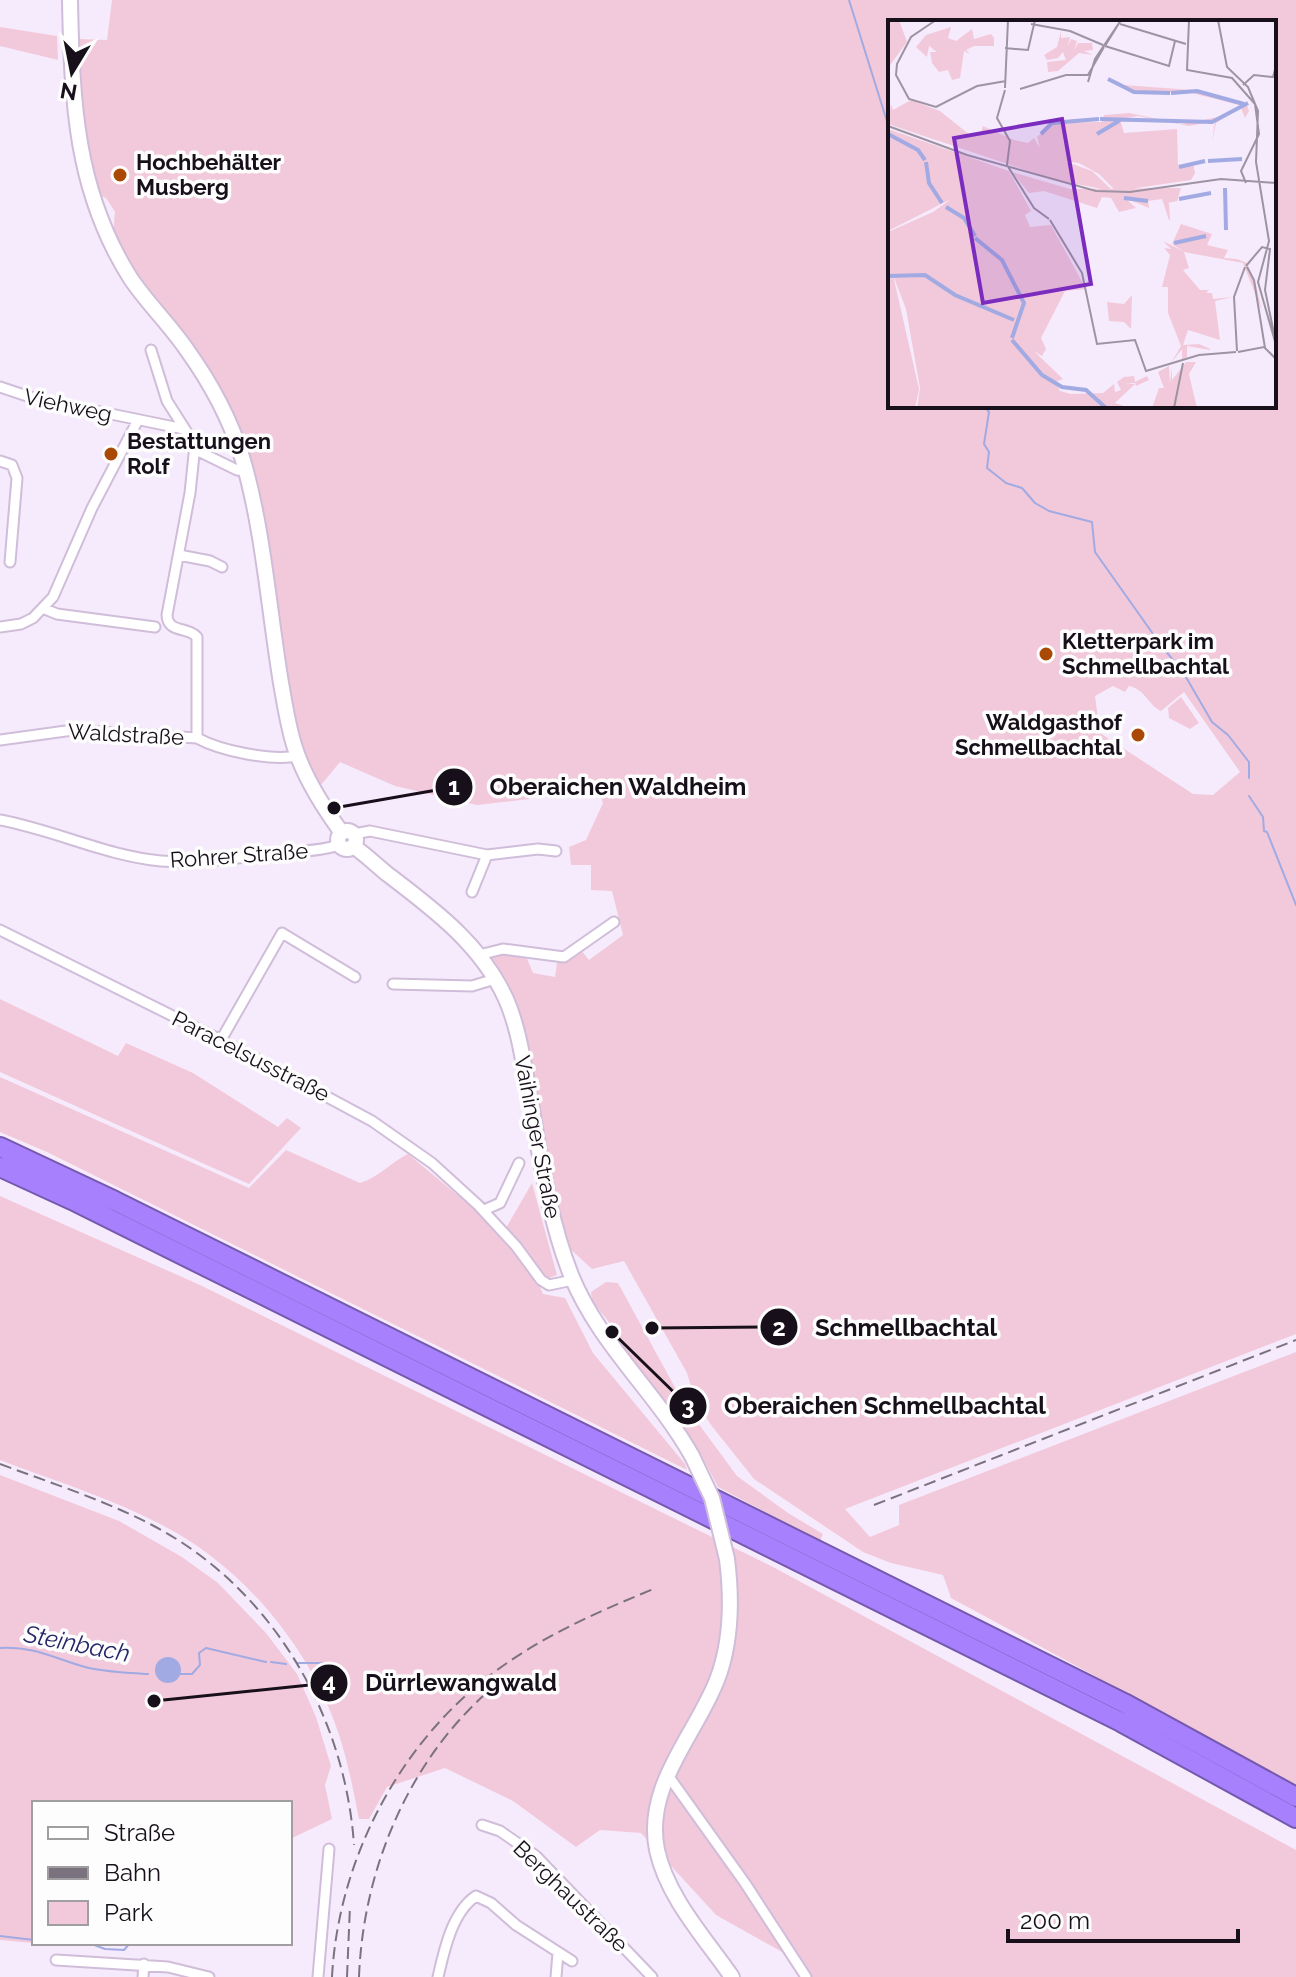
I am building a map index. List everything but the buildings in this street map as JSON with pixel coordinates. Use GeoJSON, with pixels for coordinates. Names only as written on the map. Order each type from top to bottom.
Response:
{"type":"FeatureCollection","features":[{"type":"Feature","properties":{"kind":"highway"},"geometry":{"type":"LineString","coordinates":[[0,1147],[129,1208],[1124,1703],[1296,1797]]}},
{"type":"Feature","properties":{"kind":"highway"},"geometry":{"type":"LineString","coordinates":[[0,1167],[1121,1722],[1296,1818]]}},
{"type":"Feature","properties":{"kind":"main road","name":"Vaihinger Straße"},"geometry":{"type":"LineString","coordinates":[[70,0],[75,121],[86,176],[115,251],[201,371],[221,407],[245,471],[288,718],[298,756],[322,803],[347,839],[452,926],[479,955],[495,979],[519,1039],[550,1207],[573,1280],[604,1338],[663,1413],[692,1456],[712,1498],[727,1559],[730,1612],[721,1667],[709,1699],[667,1774],[655,1819],[658,1852],[672,1887],[732,1977]]}},
{"type":"Feature","properties":{"kind":"street"},"geometry":{"type":"LineString","coordinates":[[151,350],[167,401],[191,436],[196,450],[167,621],[171,627],[192,632],[197,637],[197,738]]}},
{"type":"Feature","properties":{"kind":"street","name":"Viehweg"},"geometry":{"type":"LineString","coordinates":[[0,387],[33,398],[184,429]]}},
{"type":"Feature","properties":{"kind":"street"},"geometry":{"type":"LineString","coordinates":[[0,627],[21,624],[45,609],[53,597],[92,508],[138,420]]}},
{"type":"Feature","properties":{"kind":"street"},"geometry":{"type":"LineString","coordinates":[[196,450],[245,471]]}},
{"type":"Feature","properties":{"kind":"street"},"geometry":{"type":"LineString","coordinates":[[0,461],[12,465],[17,478],[10,562]]}},
{"type":"Feature","properties":{"kind":"street"},"geometry":{"type":"LineString","coordinates":[[179,555],[210,561],[222,567]]}},
{"type":"Feature","properties":{"kind":"street"},"geometry":{"type":"LineString","coordinates":[[45,609],[57,614],[155,627]]}},
{"type":"Feature","properties":{"kind":"street","name":"Waldstraße"},"geometry":{"type":"LineString","coordinates":[[0,740],[73,730],[197,738],[208,744],[244,752],[278,757],[298,756]]}},
{"type":"Feature","properties":{"kind":"street","name":"Rohrer Straße"},"geometry":{"type":"LineString","coordinates":[[0,820],[132,856],[162,861],[325,849],[370,831],[487,855],[538,849],[556,851]]}},
{"type":"Feature","properties":{"kind":"street"},"geometry":{"type":"LineString","coordinates":[[472,892],[487,855]]}},
{"type":"Feature","properties":{"kind":"street"},"geometry":{"type":"LineString","coordinates":[[479,955],[503,949],[564,957],[614,922]]}},
{"type":"Feature","properties":{"kind":"street","name":"Paracelsusstraße"},"geometry":{"type":"LineString","coordinates":[[0,930],[221,1040],[372,1121],[432,1163],[484,1210],[541,1280],[549,1285],[573,1280]]}},
{"type":"Feature","properties":{"kind":"street"},"geometry":{"type":"LineString","coordinates":[[221,1040],[282,933],[355,977]]}},
{"type":"Feature","properties":{"kind":"street"},"geometry":{"type":"LineString","coordinates":[[393,984],[472,986],[495,979]]}},
{"type":"Feature","properties":{"kind":"street"},"geometry":{"type":"LineString","coordinates":[[484,1210],[500,1203],[519,1163]]}},
{"type":"Feature","properties":{"kind":"street"},"geometry":{"type":"LineString","coordinates":[[667,1774],[745,1883],[806,1977]]}},
{"type":"Feature","properties":{"kind":"street","name":"Berghaustraße"},"geometry":{"type":"LineString","coordinates":[[482,1825],[500,1831],[536,1856],[652,1977]]}},
{"type":"Feature","properties":{"kind":"street"},"geometry":{"type":"LineString","coordinates":[[318,1977],[329,1849]]}},
{"type":"Feature","properties":{"kind":"street"},"geometry":{"type":"LineString","coordinates":[[438,1977],[453,1927],[476,1896],[491,1903],[516,1925],[572,1961]]}},
{"type":"Feature","properties":{"kind":"street"},"geometry":{"type":"LineString","coordinates":[[556,1977],[558,1953]]}},
{"type":"Feature","properties":{"kind":"street"},"geometry":{"type":"LineString","coordinates":[[56,1960],[144,1964],[186,1970],[208,1977]]}},
{"type":"Feature","properties":{"kind":"street"},"geometry":{"type":"LineString","coordinates":[[143,1977],[144,1964]]}},
{"type":"Feature","properties":{"kind":"green space"},"geometry":{"type":"Polygon","coordinates":[[[112,0],[1296,0],[1296,1334],[845,1509],[870,1537],[899,1525],[899,1505],[1296,1352],[1296,1785],[951,1598],[943,1575],[891,1563],[863,1552],[754,1479],[695,1400],[687,1373],[624,1261],[592,1269],[567,1246],[529,1090],[490,960],[496,954],[526,956],[533,973],[555,977],[557,963],[581,950],[589,960],[623,935],[612,891],[591,890],[591,865],[571,865],[569,847],[586,840],[603,803],[597,784],[567,787],[535,779],[530,799],[477,805],[395,786],[340,762],[321,785],[306,764],[296,739],[232,420],[132,272],[113,235],[115,212],[106,198],[94,193],[82,117],[79,39],[107,40],[112,0]],[[1113,686],[1095,696],[1100,733],[1193,794],[1213,795],[1240,772],[1184,692],[1161,711],[1135,688],[1129,686],[1125,692],[1113,686]]]}},
{"type":"Feature","properties":{"kind":"green space"},"geometry":{"type":"Polygon","coordinates":[[[0,27],[57,36],[58,60],[0,46],[0,27]]]}},
{"type":"Feature","properties":{"kind":"green space"},"geometry":{"type":"Polygon","coordinates":[[[1181,697],[1199,723],[1190,729],[1169,718],[1168,708],[1181,697]]]}},
{"type":"Feature","properties":{"kind":"green space"},"geometry":{"type":"Polygon","coordinates":[[[0,999],[118,1056],[126,1043],[193,1073],[278,1127],[287,1118],[301,1128],[249,1184],[0,1072],[0,999]]]}},
{"type":"Feature","properties":{"kind":"green space"},"geometry":{"type":"Polygon","coordinates":[[[0,1077],[249,1188],[286,1150],[360,1183],[408,1154],[503,1233],[532,1183],[557,1275],[538,1282],[543,1294],[565,1298],[593,1353],[687,1470],[47,1152],[0,1132],[0,1077]]]}},
{"type":"Feature","properties":{"kind":"green space"},"geometry":{"type":"Polygon","coordinates":[[[0,1196],[200,1285],[773,1567],[1296,1850],[1296,1977],[806,1977],[791,1957],[716,1915],[641,1833],[600,1830],[576,1847],[513,1801],[445,1768],[387,1787],[369,1819],[359,1819],[340,1739],[318,1684],[283,1628],[238,1579],[213,1557],[158,1523],[100,1497],[0,1460],[0,1196]]]}},
{"type":"Feature","properties":{"kind":"green space"},"geometry":{"type":"Polygon","coordinates":[[[606,1282],[618,1283],[684,1404],[737,1476],[823,1534],[820,1541],[718,1487],[700,1453],[638,1372],[612,1326],[592,1301],[591,1292],[606,1282]]]}},
{"type":"Feature","properties":{"kind":"green space"},"geometry":{"type":"Polygon","coordinates":[[[0,1475],[119,1521],[182,1557],[218,1583],[266,1633],[297,1674],[316,1717],[331,1766],[325,1785],[332,1819],[292,1838],[292,1801],[32,1801],[32,1943],[0,1940],[0,1475]]]}},
{"type":"Feature","properties":{"kind":"water"},"geometry":{"type":"Polygon","coordinates":[[[168,1657],[177,1661],[181,1670],[177,1679],[168,1683],[159,1679],[155,1670],[159,1661],[168,1657]]]}},
{"type":"Feature","properties":{"kind":"waterway"},"geometry":{"type":"LineString","coordinates":[[849,0],[888,125]]}},
{"type":"Feature","properties":{"kind":"waterway"},"geometry":{"type":"LineString","coordinates":[[986,408],[989,412],[984,444],[989,452],[987,468],[1006,483],[1022,488],[1035,503],[1049,511],[1092,522],[1095,552],[1183,672],[1212,722],[1228,735],[1249,762],[1249,778]]}},
{"type":"Feature","properties":{"kind":"waterway"},"geometry":{"type":"LineString","coordinates":[[1249,796],[1263,817],[1264,831],[1296,905]]}},
{"type":"Feature","properties":{"kind":"waterway","name":"Steinbach"},"geometry":{"type":"LineString","coordinates":[[0,1648],[34,1651],[93,1669],[148,1674]]}},
{"type":"Feature","properties":{"kind":"waterway","name":"Steinbach"},"geometry":{"type":"LineString","coordinates":[[179,1674],[192,1674],[200,1665],[199,1653],[206,1648],[266,1662]]}},
{"type":"Feature","properties":{"kind":"waterway","name":"Steinbach"},"geometry":{"type":"LineString","coordinates":[[271,1662],[286,1664]]}},
{"type":"Feature","properties":{"kind":"waterway","name":"Steinbach"},"geometry":{"type":"LineString","coordinates":[[298,1663],[325,1663]]}},
{"type":"Feature","properties":{"kind":"waterway","name":"Steinbach"},"geometry":{"type":"LineString","coordinates":[[0,1936],[32,1940]]}},
{"type":"Feature","properties":{"kind":"waterway","name":"Steinbach"},"geometry":{"type":"LineString","coordinates":[[94,1945],[124,1950],[128,1945]]}},
{"type":"Feature","properties":{"kind":"railway"},"geometry":{"type":"LineString","coordinates":[[874,1505],[1296,1340]]}},
{"type":"Feature","properties":{"kind":"railway"},"geometry":{"type":"LineString","coordinates":[[0,1464],[152,1525],[194,1551],[232,1583],[266,1619],[294,1659],[318,1703],[348,1796],[354,1845]]}},
{"type":"Feature","properties":{"kind":"railway"},"geometry":{"type":"LineString","coordinates":[[332,1977],[346,1891],[360,1850],[400,1772],[426,1737],[489,1676],[528,1649],[570,1626],[656,1588]]}},
{"type":"Feature","properties":{"kind":"railway"},"geometry":{"type":"LineString","coordinates":[[359,1977],[369,1899],[394,1824],[411,1788],[432,1755],[483,1696]]}},
{"type":"Feature","properties":{"kind":"railway"},"geometry":{"type":"LineString","coordinates":[[347,1977],[350,1906]]}},
{"type":"Feature","properties":{"kind":"place","name":"Hochbehälter Musberg"},"geometry":{"type":"Point","coordinates":[120,175]}},
{"type":"Feature","properties":{"kind":"place","name":"Bestattungen Rolf"},"geometry":{"type":"Point","coordinates":[111,454]}},
{"type":"Feature","properties":{"kind":"place","name":"Kletterpark im Schmellbachtal"},"geometry":{"type":"Point","coordinates":[1046,654]}},
{"type":"Feature","properties":{"kind":"place","name":"Waldgasthof Schmellbachtal"},"geometry":{"type":"Point","coordinates":[1138,735]}},
{"type":"Feature","properties":{"kind":"place","name":"Oberaichen Waldheim"},"geometry":{"type":"Point","coordinates":[334,808]}},
{"type":"Feature","properties":{"kind":"place","name":"Schmellbachtal"},"geometry":{"type":"Point","coordinates":[652,1328]}},
{"type":"Feature","properties":{"kind":"place","name":"Oberaichen Schmellbachtal"},"geometry":{"type":"Point","coordinates":[612,1332]}},
{"type":"Feature","properties":{"kind":"place","name":"Dürrlewangwald"},"geometry":{"type":"Point","coordinates":[154,1701]}}]}
